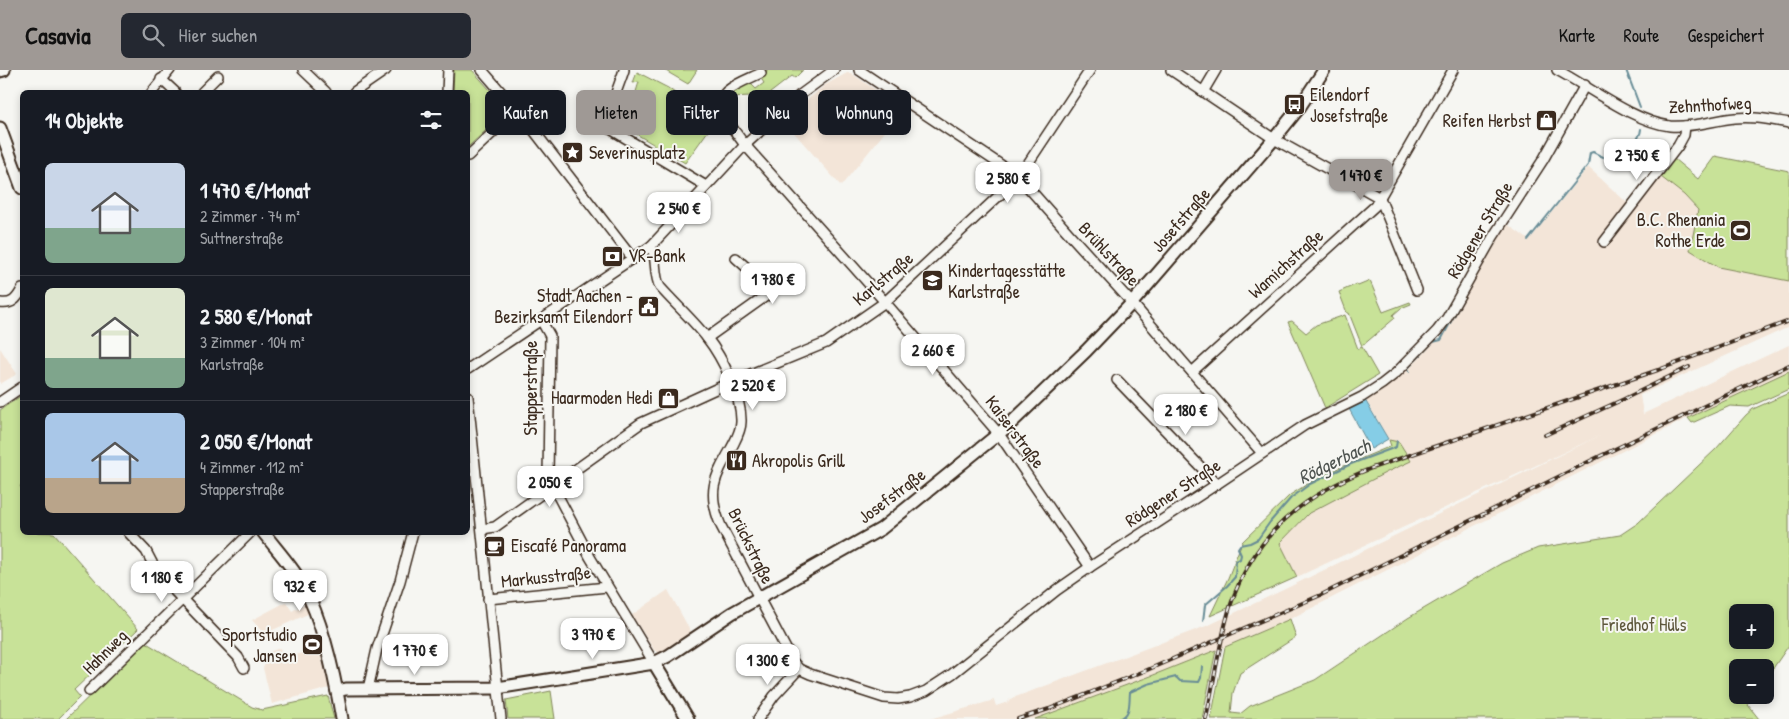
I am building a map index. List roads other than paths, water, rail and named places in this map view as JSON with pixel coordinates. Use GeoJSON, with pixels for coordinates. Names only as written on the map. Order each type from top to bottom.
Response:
{"type":"FeatureCollection","features":[{"type":"Feature","properties":{"kind":"street"},"geometry":{"type":"LineString","coordinates":[[0,71],[4,70]]}},
{"type":"Feature","properties":{"kind":"street"},"geometry":{"type":"LineString","coordinates":[[154,90],[170,70]]}},
{"type":"Feature","properties":{"kind":"street"},"geometry":{"type":"LineString","coordinates":[[303,70],[324,90]]}},
{"type":"Feature","properties":{"kind":"street"},"geometry":{"type":"LineString","coordinates":[[357,90],[386,70]]}},
{"type":"Feature","properties":{"kind":"street"},"geometry":{"type":"LineString","coordinates":[[447,90],[448,70]]}},
{"type":"Feature","properties":{"kind":"street"},"geometry":{"type":"LineString","coordinates":[[624,70],[610,114],[610,126],[616,132],[706,186]]}},
{"type":"Feature","properties":{"kind":"street"},"geometry":{"type":"LineString","coordinates":[[470,368],[651,246],[745,145],[800,95],[834,70]]}},
{"type":"Feature","properties":{"kind":"street","name":"Brühlstraße"},"geometry":{"type":"LineString","coordinates":[[859,70],[1019,177],[1132,303],[1262,453]]}},
{"type":"Feature","properties":{"kind":"street","name":"Karlstraße"},"geometry":{"type":"LineString","coordinates":[[482,529],[495,526],[641,422],[826,343],[885,302],[1019,177],[1090,70]]}},
{"type":"Feature","properties":{"kind":"street"},"geometry":{"type":"LineString","coordinates":[[1171,70],[1274,139],[1380,198],[1418,290]]}},
{"type":"Feature","properties":{"kind":"street"},"geometry":{"type":"LineString","coordinates":[[1203,92],[1216,70]]}},
{"type":"Feature","properties":{"kind":"street","name":"Josefstraße"},"geometry":{"type":"LineString","coordinates":[[337,691],[497,688],[661,661],[759,598],[882,529],[999,434],[1086,351],[1132,303],[1274,139],[1299,108],[1324,70]]}},
{"type":"Feature","properties":{"kind":"street","name":"Wamichstraße"},"geometry":{"type":"LineString","coordinates":[[1192,372],[1375,206],[1453,70]]}},
{"type":"Feature","properties":{"kind":"street","name":"Zehnthofweg"},"geometry":{"type":"LineString","coordinates":[[1557,70],[1642,118],[1671,126],[1684,126],[1748,117],[1789,123]]}},
{"type":"Feature","properties":{"kind":"street"},"geometry":{"type":"LineString","coordinates":[[488,72],[502,90]]}},
{"type":"Feature","properties":{"kind":"street","name":"Kaiserstraße"},"geometry":{"type":"LineString","coordinates":[[761,73],[727,91],[723,97],[722,111],[745,145],[885,302],[999,434],[1090,567]]}},
{"type":"Feature","properties":{"kind":"street"},"geometry":{"type":"LineString","coordinates":[[204,90],[218,76]]}},
{"type":"Feature","properties":{"kind":"street"},"geometry":{"type":"LineString","coordinates":[[162,80],[173,90]]}},
{"type":"Feature","properties":{"kind":"street","name":"Rödgener Straße"},"geometry":{"type":"LineString","coordinates":[[799,669],[884,698],[898,699],[910,697],[926,691],[952,674],[1057,590],[1090,567],[1306,424],[1362,397],[1382,384],[1396,373],[1437,331],[1447,318],[1493,237],[1543,160],[1585,85]]}},
{"type":"Feature","properties":{"kind":"street"},"geometry":{"type":"LineString","coordinates":[[1604,242],[1673,154],[1684,135],[1684,126]]}},
{"type":"Feature","properties":{"kind":"street"},"geometry":{"type":"LineString","coordinates":[[0,128],[20,183]]}},
{"type":"Feature","properties":{"kind":"street"},"geometry":{"type":"LineString","coordinates":[[470,154],[491,135]]}},
{"type":"Feature","properties":{"kind":"street"},"geometry":{"type":"LineString","coordinates":[[537,135],[632,258]]}},
{"type":"Feature","properties":{"kind":"street","name":"Brückstraße"},"geometry":{"type":"LineString","coordinates":[[651,246],[654,253],[656,277],[660,287],[707,338],[719,356],[740,406],[741,424],[717,476],[712,500],[721,526],[799,669]]}},
{"type":"Feature","properties":{"kind":"street"},"geometry":{"type":"LineString","coordinates":[[707,338],[766,296],[768,291],[766,285],[736,258]]}},
{"type":"Feature","properties":{"kind":"street"},"geometry":{"type":"LineString","coordinates":[[0,303],[12,302],[20,293]]}},
{"type":"Feature","properties":{"kind":"street","name":"Stapperstraße"},"geometry":{"type":"LineString","coordinates":[[541,320],[550,336],[548,477],[607,587],[688,719]]}},
{"type":"Feature","properties":{"kind":"street"},"geometry":{"type":"LineString","coordinates":[[1117,380],[1217,484]]}},
{"type":"Feature","properties":{"kind":"street"},"geometry":{"type":"LineString","coordinates":[[0,402],[20,388]]}},
{"type":"Feature","properties":{"kind":"street"},"geometry":{"type":"LineString","coordinates":[[470,416],[501,719]]}},
{"type":"Feature","properties":{"kind":"street"},"geometry":{"type":"LineString","coordinates":[[131,535],[146,551],[158,574],[238,656],[244,668]]}},
{"type":"Feature","properties":{"kind":"street","name":"Hahnweg"},"geometry":{"type":"LineString","coordinates":[[89,690],[248,535]]}},
{"type":"Feature","properties":{"kind":"street"},"geometry":{"type":"LineString","coordinates":[[265,535],[295,573],[304,588],[319,624],[337,691],[342,719]]}},
{"type":"Feature","properties":{"kind":"street"},"geometry":{"type":"LineString","coordinates":[[368,689],[377,649],[400,581],[412,535]]}},
{"type":"Feature","properties":{"kind":"street","name":"Markusstraße"},"geometry":{"type":"LineString","coordinates":[[488,599],[607,587]]}},
{"type":"Feature","properties":{"kind":"street"},"geometry":{"type":"LineString","coordinates":[[758,719],[774,696],[799,669]]}},
{"type":"Feature","properties":{"kind":"water"},"geometry":{"type":"Polygon","coordinates":[[[1365,400],[1388,439],[1371,449],[1348,407],[1365,400]]]}},
{"type":"Feature","properties":{"kind":"waterway","name":"Rödgerbach"},"geometry":{"type":"LineString","coordinates":[[1626,70],[1640,107]]}},
{"type":"Feature","properties":{"kind":"waterway","name":"Rödgerbach"},"geometry":{"type":"LineString","coordinates":[[1528,240],[1588,165],[1590,153],[1593,152],[1608,158],[1620,155],[1634,143],[1641,129]]}},
{"type":"Feature","properties":{"kind":"waterway","name":"Rödgerbach"},"geometry":{"type":"LineString","coordinates":[[1409,371],[1408,368],[1433,342],[1441,340],[1462,301]]}},
{"type":"Feature","properties":{"kind":"waterway","name":"Rödgerbach"},"geometry":{"type":"LineString","coordinates":[[1203,621],[1205,605],[1235,577],[1236,561],[1240,559],[1241,555],[1238,548],[1240,545],[1258,539],[1291,498],[1310,484],[1351,464],[1396,447],[1397,441]]}},
{"type":"Feature","properties":{"kind":"waterway","name":"Rödgerbach"},"geometry":{"type":"LineString","coordinates":[[1119,719],[1126,715],[1130,692],[1148,684],[1176,677],[1180,681],[1199,682],[1202,666]]}},
{"type":"Feature","properties":{"kind":"railway"},"geometry":{"type":"LineString","coordinates":[[1206,719],[1226,621],[1240,581],[1252,559],[1267,538],[1303,504],[1347,478],[1372,468],[1658,370],[1789,321]]}},
{"type":"Feature","properties":{"kind":"railway"},"geometry":{"type":"LineString","coordinates":[[1018,719],[1049,709],[1147,670],[1321,595],[1590,461],[1789,365]]}},
{"type":"Feature","properties":{"kind":"railway"},"geometry":{"type":"LineString","coordinates":[[1545,435],[1689,367]]}},
{"type":"Feature","properties":{"kind":"place","name":"Eilendorf Josefstraße"},"geometry":{"type":"Point","coordinates":[1294,105]}},
{"type":"Feature","properties":{"kind":"place","name":"Reifen Herbst"},"geometry":{"type":"Point","coordinates":[1547,121]}},
{"type":"Feature","properties":{"kind":"place","name":"Severinusplatz"},"geometry":{"type":"Point","coordinates":[573,153]}},
{"type":"Feature","properties":{"kind":"place","name":"B.C. Rhenania Rothe Erde"},"geometry":{"type":"Point","coordinates":[1741,230]}},
{"type":"Feature","properties":{"kind":"place","name":"VR-Bank"},"geometry":{"type":"Point","coordinates":[612,256]}},
{"type":"Feature","properties":{"kind":"place","name":"Kindertagesstätte Karlstraße"},"geometry":{"type":"Point","coordinates":[932,281]}},
{"type":"Feature","properties":{"kind":"place","name":"Stadt Aachen - Bezirksamt Eilendorf"},"geometry":{"type":"Point","coordinates":[649,306]}},
{"type":"Feature","properties":{"kind":"place","name":"Haarmoden Hedi"},"geometry":{"type":"Point","coordinates":[669,398]}},
{"type":"Feature","properties":{"kind":"place","name":"Akropolis Grill"},"geometry":{"type":"Point","coordinates":[736,461]}},
{"type":"Feature","properties":{"kind":"place","name":"Eiscafé Panorama"},"geometry":{"type":"Point","coordinates":[495,546]}},
{"type":"Feature","properties":{"kind":"place","name":"Sportstudio Jansen"},"geometry":{"type":"Point","coordinates":[313,645]}},
{"type":"Feature","properties":{"kind":"park label","name":"Friedhof Hüls"},"geometry":{"type":"Point","coordinates":[1644,625]}}]}
